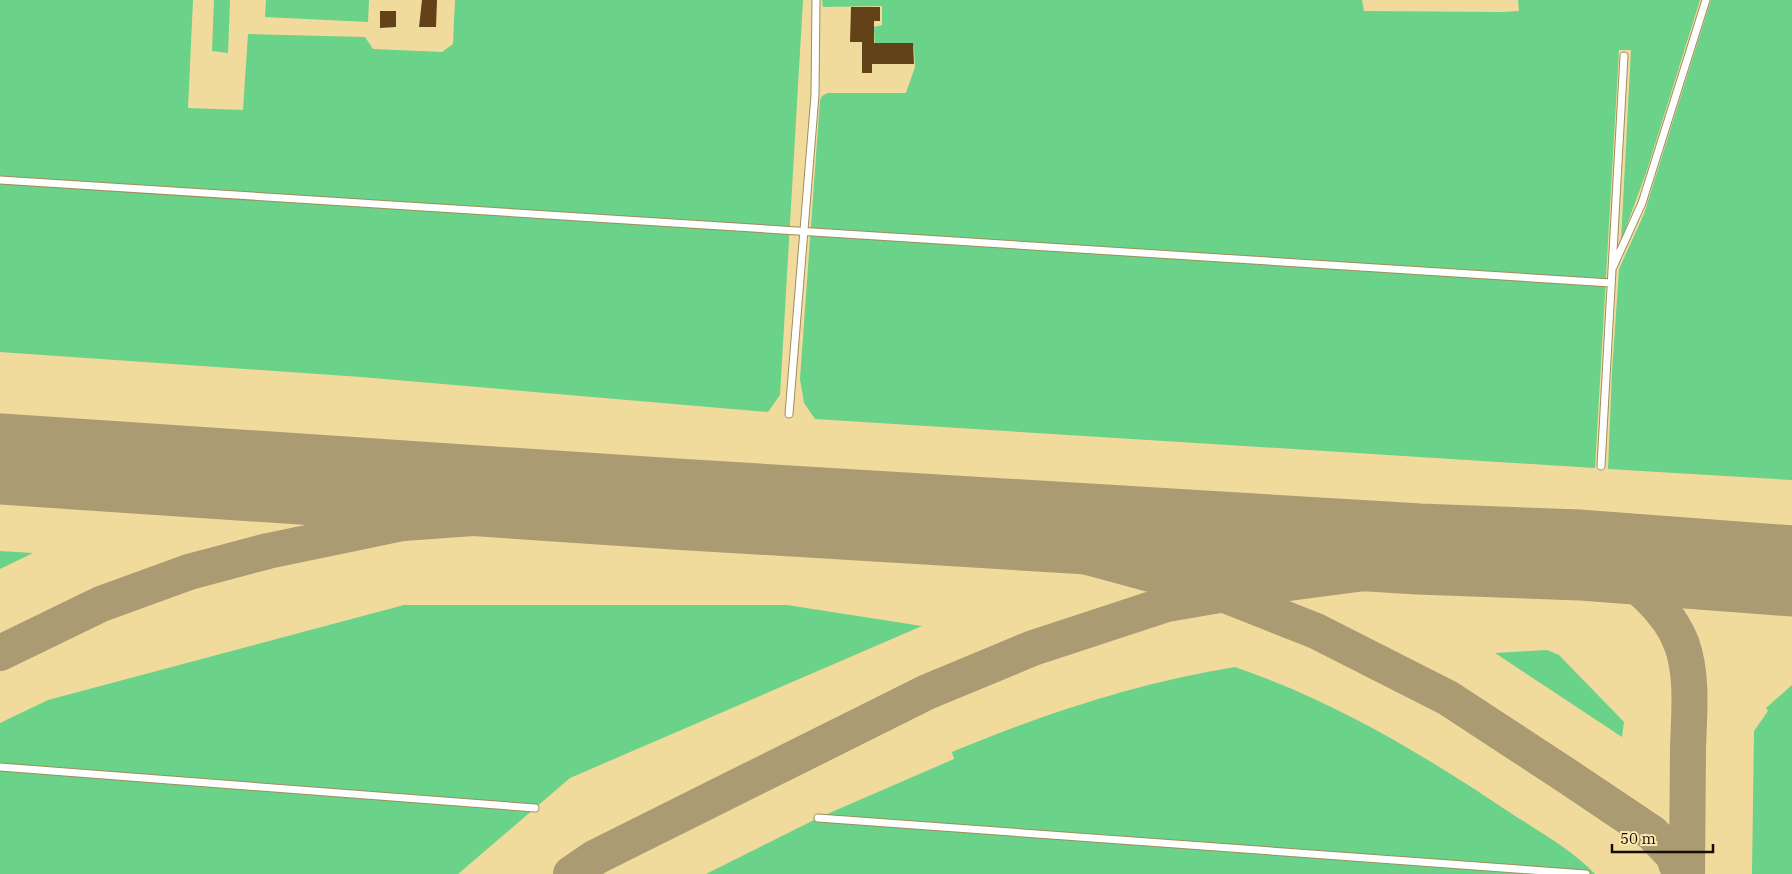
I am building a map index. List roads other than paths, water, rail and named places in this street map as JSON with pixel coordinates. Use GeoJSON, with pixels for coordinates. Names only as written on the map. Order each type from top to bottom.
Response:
{"type":"FeatureCollection","features":[{"type":"Feature","properties":{"kind":"lane"},"geometry":{"type":"LineString","coordinates":[[789,414],[815,95],[816,0]]}},
{"type":"Feature","properties":{"kind":"lane"},"geometry":{"type":"LineString","coordinates":[[1612,270],[1642,203],[1706,0]]}},
{"type":"Feature","properties":{"kind":"lane"},"geometry":{"type":"LineString","coordinates":[[1601,466],[1624,56]]}},
{"type":"Feature","properties":{"kind":"lane"},"geometry":{"type":"LineString","coordinates":[[0,180],[1611,283]]}},
{"type":"Feature","properties":{"kind":"lane"},"geometry":{"type":"LineString","coordinates":[[0,767],[535,808]]}},
{"type":"Feature","properties":{"kind":"lane"},"geometry":{"type":"LineString","coordinates":[[818,818],[1586,874]]}}]}
